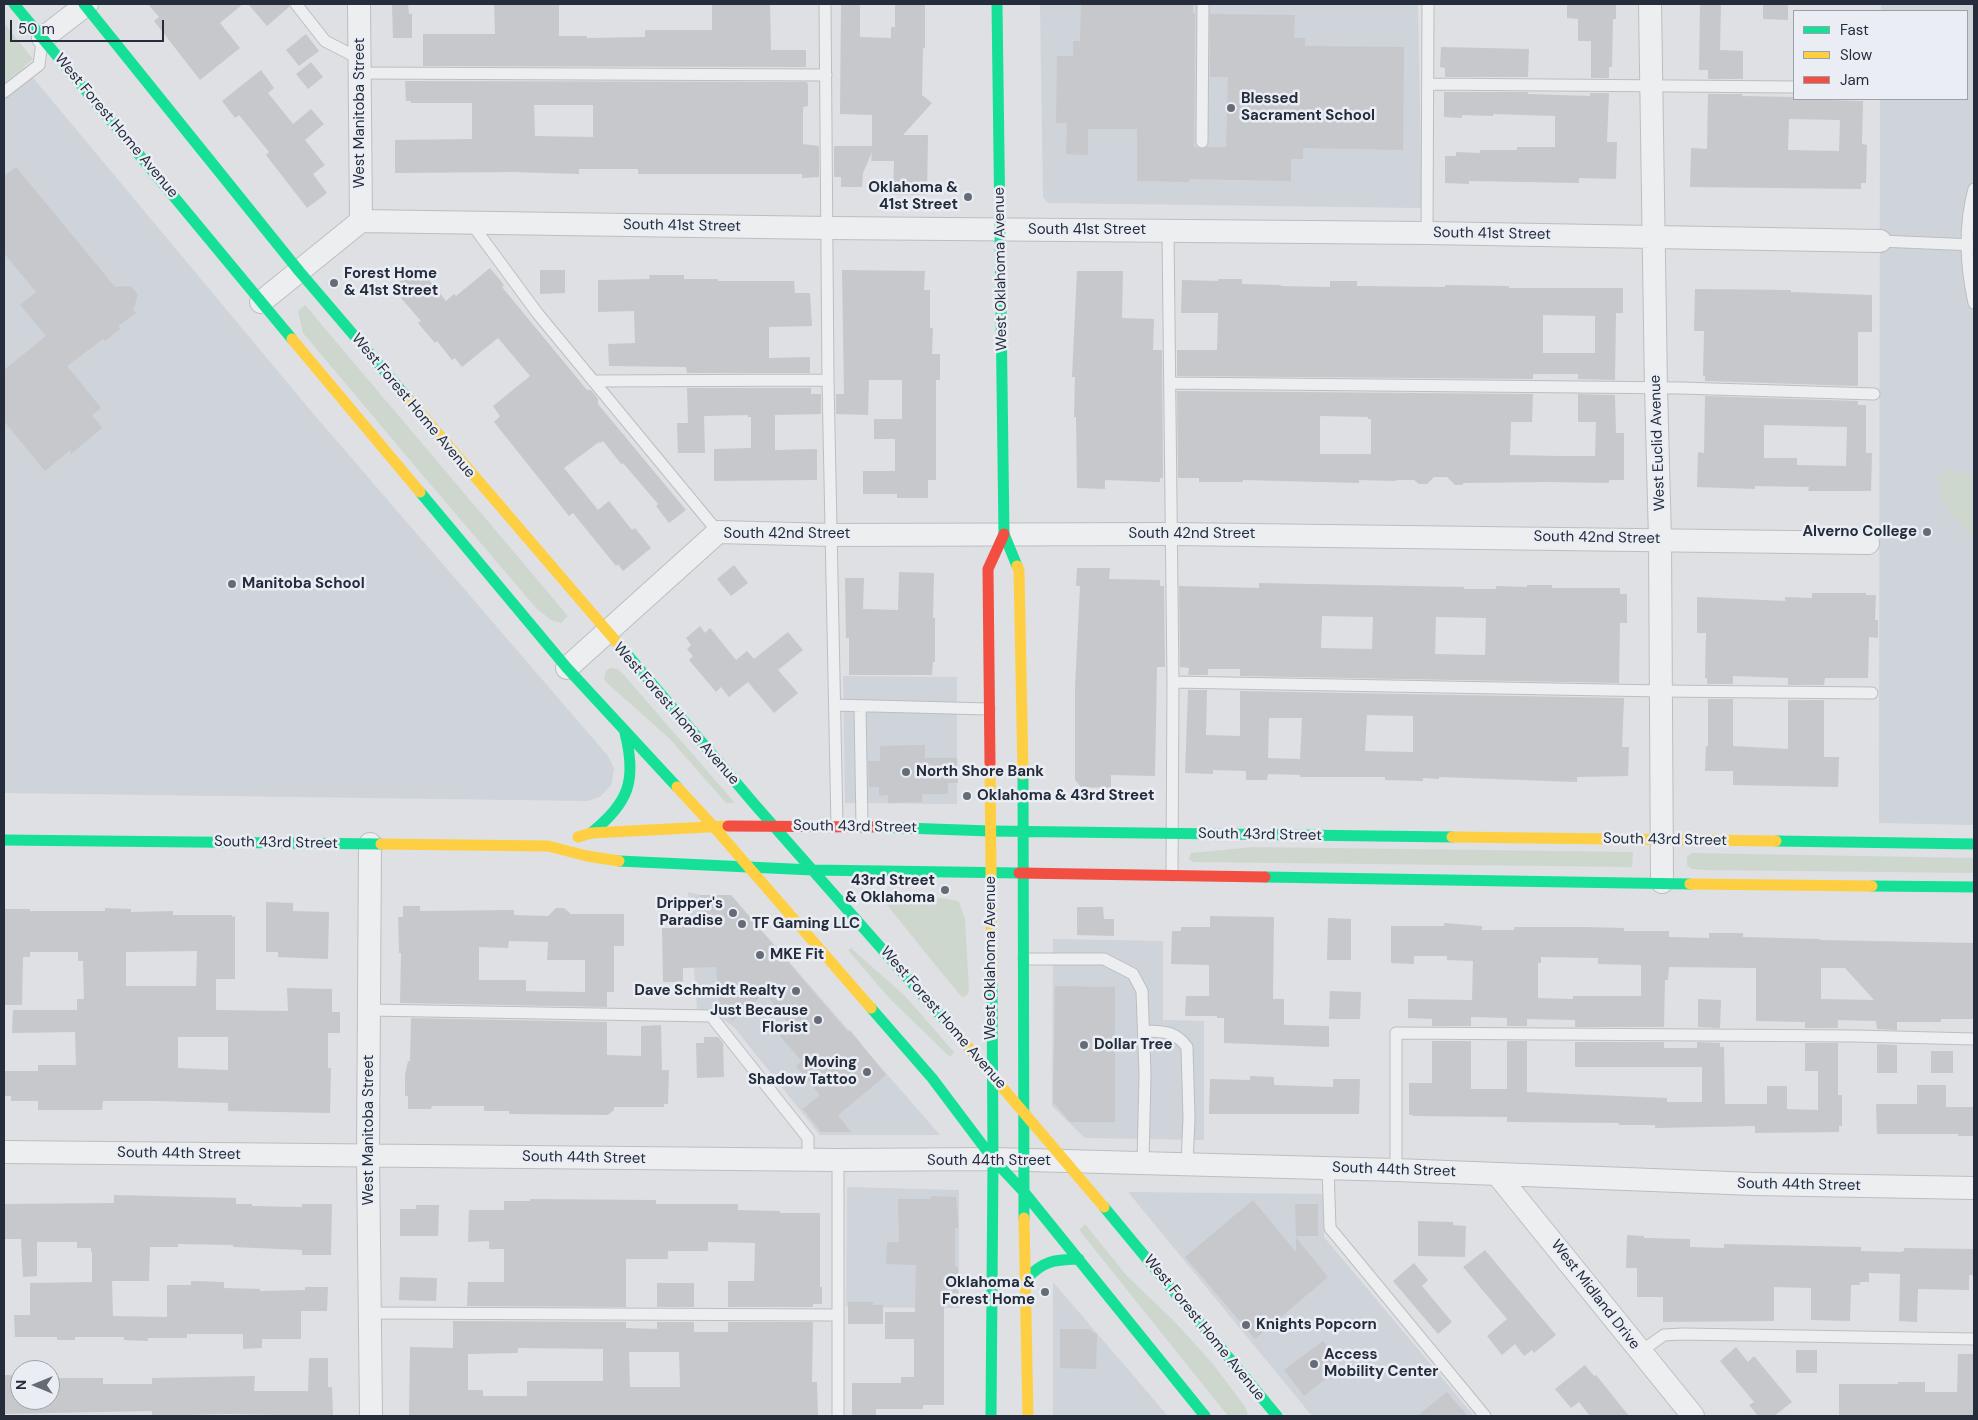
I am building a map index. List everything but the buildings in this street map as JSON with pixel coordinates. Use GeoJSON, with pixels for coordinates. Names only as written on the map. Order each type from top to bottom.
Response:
{"type":"FeatureCollection","features":[{"type":"Feature","properties":{"kind":"main road","name":"West Forest Home Avenue"},"geometry":{"type":"LineString","coordinates":[[14,4],[567,668],[625,733],[714,826],[748,868],[932,1078],[993,1159],[1024,1192],[1205,1416]]}},
{"type":"Feature","properties":{"kind":"main road","name":"West Forest Home Avenue"},"geometry":{"type":"LineString","coordinates":[[85,4],[299,271],[606,632],[812,870],[992,1073],[1277,1416]]}},
{"type":"Feature","properties":{"kind":"main road","name":"West Oklahoma Avenue"},"geometry":{"type":"LineString","coordinates":[[997,4],[1004,534],[1019,570],[1024,831],[1024,1192],[1028,1416]]}},
{"type":"Feature","properties":{"kind":"main road","name":"West Oklahoma Avenue"},"geometry":{"type":"LineString","coordinates":[[990,1416],[993,1159],[988,569],[1004,534]]}},
{"type":"Feature","properties":{"kind":"main road"},"geometry":{"type":"LineString","coordinates":[[591,833],[608,820],[628,792],[632,774],[632,755],[625,733]]}},
{"type":"Feature","properties":{"kind":"main road","name":"South 43rd Street"},"geometry":{"type":"LineString","coordinates":[[548,846],[591,833],[714,826],[837,826],[990,831],[1974,844]]}},
{"type":"Feature","properties":{"kind":"main road","name":"South 43rd Street"},"geometry":{"type":"LineString","coordinates":[[4,840],[548,846],[587,856],[630,862],[812,870],[1974,887]]}},
{"type":"Feature","properties":{"kind":"main road"},"geometry":{"type":"LineString","coordinates":[[1026,1279],[1038,1265],[1048,1260],[1079,1259]]}},
{"type":"Feature","properties":{"kind":"street"},"geometry":{"type":"LineString","coordinates":[[43,38],[85,4]]}},
{"type":"Feature","properties":{"kind":"street","name":"West Manitoba Street"},"geometry":{"type":"LineString","coordinates":[[359,4],[361,221]]}},
{"type":"Feature","properties":{"kind":"street","name":"West Euclid Avenue"},"geometry":{"type":"LineString","coordinates":[[1650,4],[1660,539],[1662,882]]}},
{"type":"Feature","properties":{"kind":"street"},"geometry":{"type":"LineString","coordinates":[[261,302],[361,221]]}},
{"type":"Feature","properties":{"kind":"street","name":"South 41st Street"},"geometry":{"type":"LineString","coordinates":[[361,221],[828,228],[1428,233],[1880,241]]}},
{"type":"Feature","properties":{"kind":"street","name":"South 42nd Street"},"geometry":{"type":"LineString","coordinates":[[567,668],[718,532],[832,535],[1172,534],[1868,543]]}},
{"type":"Feature","properties":{"kind":"street","name":"West Manitoba Street"},"geometry":{"type":"LineString","coordinates":[[370,844],[368,1155],[371,1416]]}},
{"type":"Feature","properties":{"kind":"street","name":"South 44th Street"},"geometry":{"type":"LineString","coordinates":[[4,1152],[808,1160],[993,1159],[1396,1170],[1754,1184],[1974,1188]]}},
{"type":"Feature","properties":{"kind":"street","name":"West Midland Drive"},"geometry":{"type":"LineString","coordinates":[[1497,1174],[1693,1416]]}},
{"type":"Feature","properties":{"kind":"lane"},"geometry":{"type":"LineString","coordinates":[[296,4],[325,40],[360,66],[826,75]]}},
{"type":"Feature","properties":{"kind":"lane"},"geometry":{"type":"LineString","coordinates":[[825,4],[828,380],[837,826]]}},
{"type":"Feature","properties":{"kind":"lane"},"geometry":{"type":"LineString","coordinates":[[1202,142],[1203,4]]}},
{"type":"Feature","properties":{"kind":"lane"},"geometry":{"type":"LineString","coordinates":[[1428,4],[1428,233]]}},
{"type":"Feature","properties":{"kind":"lane"},"geometry":{"type":"LineString","coordinates":[[4,92],[38,66],[43,38]]}},
{"type":"Feature","properties":{"kind":"lane"},"geometry":{"type":"LineString","coordinates":[[1428,84],[1793,87]]}},
{"type":"Feature","properties":{"kind":"lane"},"geometry":{"type":"LineString","coordinates":[[1974,190],[1969,220],[1971,245],[1970,286],[1974,303]]}},
{"type":"Feature","properties":{"kind":"lane"},"geometry":{"type":"LineString","coordinates":[[471,223],[538,314],[718,532]]}},
{"type":"Feature","properties":{"kind":"lane"},"geometry":{"type":"LineString","coordinates":[[1168,231],[1173,682],[1172,875]]}},
{"type":"Feature","properties":{"kind":"lane"},"geometry":{"type":"LineString","coordinates":[[1880,241],[1971,245]]}},
{"type":"Feature","properties":{"kind":"lane"},"geometry":{"type":"LineString","coordinates":[[593,381],[828,380]]}},
{"type":"Feature","properties":{"kind":"lane"},"geometry":{"type":"LineString","coordinates":[[1171,383],[1656,388],[1874,394]]}},
{"type":"Feature","properties":{"kind":"lane"},"geometry":{"type":"LineString","coordinates":[[1173,682],[1872,693]]}},
{"type":"Feature","properties":{"kind":"lane"},"geometry":{"type":"LineString","coordinates":[[835,705],[989,709]]}},
{"type":"Feature","properties":{"kind":"lane"},"geometry":{"type":"LineString","coordinates":[[860,706],[862,827]]}},
{"type":"Feature","properties":{"kind":"lane"},"geometry":{"type":"LineString","coordinates":[[1024,959],[1104,958],[1132,974],[1142,991],[1145,1074],[1143,1163]]}},
{"type":"Feature","properties":{"kind":"lane"},"geometry":{"type":"LineString","coordinates":[[370,1010],[711,1016],[808,1138],[808,1160]]}},
{"type":"Feature","properties":{"kind":"lane"},"geometry":{"type":"LineString","coordinates":[[1144,1031],[1168,1032],[1180,1038],[1187,1047],[1189,1118],[1187,1164]]}},
{"type":"Feature","properties":{"kind":"lane"},"geometry":{"type":"LineString","coordinates":[[1396,1170],[1396,1033],[1855,1036],[1974,1039]]}},
{"type":"Feature","properties":{"kind":"lane"},"geometry":{"type":"LineString","coordinates":[[838,1160],[838,1416]]}},
{"type":"Feature","properties":{"kind":"lane"},"geometry":{"type":"LineString","coordinates":[[1328,1168],[1330,1228],[1485,1416]]}},
{"type":"Feature","properties":{"kind":"lane"},"geometry":{"type":"LineString","coordinates":[[371,1313],[838,1315]]}},
{"type":"Feature","properties":{"kind":"lane"},"geometry":{"type":"LineString","coordinates":[[1640,1352],[1664,1335],[1683,1334],[1974,1339]]}},
{"type":"Feature","properties":{"kind":"shaded area","name":"Blessed Sacrament School"},"geometry":{"type":"Polygon","coordinates":[[[1040,4],[1418,4],[1422,208],[1048,203],[1043,197],[1040,4]]]}},
{"type":"Feature","properties":{"kind":"shaded area","name":"Alverno College"},"geometry":{"type":"Polygon","coordinates":[[[1881,4],[1974,4],[1974,825],[1879,823],[1880,100],[1968,100],[1968,10],[1881,10],[1881,4]]]}},
{"type":"Feature","properties":{"kind":"shaded area"},"geometry":{"type":"Polygon","coordinates":[[[4,23],[33,59],[4,83],[4,23]]]}},
{"type":"Feature","properties":{"kind":"shaded area","name":"Manitoba School"},"geometry":{"type":"Polygon","coordinates":[[[24,67],[311,411],[608,756],[614,768],[613,776],[611,785],[600,797],[588,801],[4,793],[4,83],[24,67]]]}},
{"type":"Feature","properties":{"kind":"shaded area"},"geometry":{"type":"Polygon","coordinates":[[[305,305],[568,616],[561,623],[551,620],[537,609],[303,333],[298,311],[305,305]]]}},
{"type":"Feature","properties":{"kind":"shaded area"},"geometry":{"type":"Polygon","coordinates":[[[1946,469],[1974,476],[1974,539],[1950,512],[1942,499],[1938,477],[1946,469]]]}},
{"type":"Feature","properties":{"kind":"shaded area"},"geometry":{"type":"Polygon","coordinates":[[[610,668],[618,669],[624,675],[735,803],[726,803],[669,738],[607,683],[604,679],[606,671],[610,668]]]}},
{"type":"Feature","properties":{"kind":"shaded area"},"geometry":{"type":"Polygon","coordinates":[[[843,676],[957,677],[957,804],[845,803],[843,676]]]}},
{"type":"Feature","properties":{"kind":"shaded area"},"geometry":{"type":"Polygon","coordinates":[[[1253,847],[1633,852],[1632,867],[1193,862],[1189,859],[1191,853],[1253,847]]]}},
{"type":"Feature","properties":{"kind":"shaded area"},"geometry":{"type":"Polygon","coordinates":[[[1692,853],[1974,858],[1974,873],[1706,870],[1692,869],[1687,865],[1687,857],[1692,853]]]}},
{"type":"Feature","properties":{"kind":"shaded area"},"geometry":{"type":"Polygon","coordinates":[[[688,892],[700,895],[731,895],[940,1135],[820,1135],[734,1027],[711,1011],[697,1010],[688,892]]]}},
{"type":"Feature","properties":{"kind":"shaded area"},"geometry":{"type":"Polygon","coordinates":[[[942,898],[959,902],[965,919],[969,990],[967,995],[963,997],[959,994],[882,899],[942,898]]]}},
{"type":"Feature","properties":{"kind":"shaded area"},"geometry":{"type":"Polygon","coordinates":[[[1053,939],[1163,941],[1163,1020],[1204,1021],[1204,1140],[1085,1138],[1052,1106],[1053,939]]]}},
{"type":"Feature","properties":{"kind":"shaded area"},"geometry":{"type":"Polygon","coordinates":[[[851,948],[905,996],[954,1052],[950,1057],[890,999],[848,950],[851,948]]]}},
{"type":"Feature","properties":{"kind":"shaded area"},"geometry":{"type":"Polygon","coordinates":[[[847,1187],[959,1190],[959,1308],[846,1307],[847,1187]]]}},
{"type":"Feature","properties":{"kind":"shaded area"},"geometry":{"type":"Polygon","coordinates":[[[1128,1192],[1325,1194],[1324,1237],[1474,1416],[1312,1416],[1128,1192]]]}},
{"type":"Feature","properties":{"kind":"shaded area"},"geometry":{"type":"Polygon","coordinates":[[[1085,1224],[1127,1276],[1174,1321],[1213,1364],[1246,1408],[1248,1416],[1228,1416],[1079,1230],[1085,1224]]]}},
{"type":"Feature","properties":{"kind":"shaded area"},"geometry":{"type":"Polygon","coordinates":[[[1053,1282],[1168,1416],[1053,1416],[1053,1282]]]}},
{"type":"Feature","properties":{"kind":"traffic: fast"},"geometry":{"type":"LineString","coordinates":[[14,4],[292,339]]}},
{"type":"Feature","properties":{"kind":"traffic: fast"},"geometry":{"type":"LineString","coordinates":[[84,4],[299,271],[410,401]]}},
{"type":"Feature","properties":{"kind":"traffic: fast"},"geometry":{"type":"LineString","coordinates":[[997,4],[1004,534],[1017,566]]}},
{"type":"Feature","properties":{"kind":"traffic: fast"},"geometry":{"type":"LineString","coordinates":[[420,492],[567,668],[677,787]]}},
{"type":"Feature","properties":{"kind":"traffic: fast"},"geometry":{"type":"LineString","coordinates":[[620,646],[756,806],[956,1033]]}},
{"type":"Feature","properties":{"kind":"traffic: fast"},"geometry":{"type":"LineString","coordinates":[[591,833],[614,811],[622,801],[627,789],[630,777],[630,764],[625,733]]}},
{"type":"Feature","properties":{"kind":"traffic: fast"},"geometry":{"type":"LineString","coordinates":[[1023,774],[1024,1218]]}},
{"type":"Feature","properties":{"kind":"traffic: fast"},"geometry":{"type":"LineString","coordinates":[[876,827],[990,831],[1452,837]]}},
{"type":"Feature","properties":{"kind":"traffic: fast"},"geometry":{"type":"LineString","coordinates":[[4,840],[381,844]]}},
{"type":"Feature","properties":{"kind":"traffic: fast"},"geometry":{"type":"LineString","coordinates":[[1776,841],[1974,844]]}},
{"type":"Feature","properties":{"kind":"traffic: fast"},"geometry":{"type":"LineString","coordinates":[[619,861],[813,870],[1019,873]]}},
{"type":"Feature","properties":{"kind":"traffic: fast"},"geometry":{"type":"LineString","coordinates":[[1265,877],[1690,884]]}},
{"type":"Feature","properties":{"kind":"traffic: fast"},"geometry":{"type":"LineString","coordinates":[[1872,886],[1974,887]]}},
{"type":"Feature","properties":{"kind":"traffic: fast"},"geometry":{"type":"LineString","coordinates":[[991,1416],[992,983]]}},
{"type":"Feature","properties":{"kind":"traffic: fast"},"geometry":{"type":"LineString","coordinates":[[871,1008],[932,1078],[993,1159],[1024,1192],[1205,1416]]}},
{"type":"Feature","properties":{"kind":"traffic: fast"},"geometry":{"type":"LineString","coordinates":[[1104,1207],[1277,1416]]}},
{"type":"Feature","properties":{"kind":"traffic: fast"},"geometry":{"type":"LineString","coordinates":[[1026,1279],[1038,1268],[1050,1262],[1079,1259]]}},
{"type":"Feature","properties":{"kind":"traffic: slow"},"geometry":{"type":"LineString","coordinates":[[292,339],[420,492]]}},
{"type":"Feature","properties":{"kind":"traffic: slow"},"geometry":{"type":"LineString","coordinates":[[410,401],[620,646]]}},
{"type":"Feature","properties":{"kind":"traffic: slow"},"geometry":{"type":"LineString","coordinates":[[1017,566],[1019,570],[1023,774]]}},
{"type":"Feature","properties":{"kind":"traffic: slow"},"geometry":{"type":"LineString","coordinates":[[990,763],[992,983]]}},
{"type":"Feature","properties":{"kind":"traffic: slow"},"geometry":{"type":"LineString","coordinates":[[677,787],[871,1008]]}},
{"type":"Feature","properties":{"kind":"traffic: slow"},"geometry":{"type":"LineString","coordinates":[[578,837],[591,833],[728,826]]}},
{"type":"Feature","properties":{"kind":"traffic: slow"},"geometry":{"type":"LineString","coordinates":[[1452,837],[1776,841]]}},
{"type":"Feature","properties":{"kind":"traffic: slow"},"geometry":{"type":"LineString","coordinates":[[381,844],[548,846],[587,856],[619,861]]}},
{"type":"Feature","properties":{"kind":"traffic: slow"},"geometry":{"type":"LineString","coordinates":[[1690,884],[1872,886]]}},
{"type":"Feature","properties":{"kind":"traffic: slow"},"geometry":{"type":"LineString","coordinates":[[956,1033],[1104,1207]]}},
{"type":"Feature","properties":{"kind":"traffic: slow"},"geometry":{"type":"LineString","coordinates":[[1024,1218],[1028,1416]]}},
{"type":"Feature","properties":{"kind":"traffic: jam"},"geometry":{"type":"LineString","coordinates":[[990,763],[988,569],[1004,534]]}},
{"type":"Feature","properties":{"kind":"traffic: jam"},"geometry":{"type":"LineString","coordinates":[[728,826],[876,827]]}},
{"type":"Feature","properties":{"kind":"traffic: jam"},"geometry":{"type":"LineString","coordinates":[[1019,873],[1265,877]]}},
{"type":"Feature","properties":{"kind":"place","name":"Blessed Sacrament School"},"geometry":{"type":"Point","coordinates":[1231,108]}},
{"type":"Feature","properties":{"kind":"place","name":"Oklahoma & 41st Street"},"geometry":{"type":"Point","coordinates":[968,197]}},
{"type":"Feature","properties":{"kind":"place","name":"Forest Home & 41st Street"},"geometry":{"type":"Point","coordinates":[334,283]}},
{"type":"Feature","properties":{"kind":"place","name":"Alverno College"},"geometry":{"type":"Point","coordinates":[1927,532]}},
{"type":"Feature","properties":{"kind":"place","name":"Manitoba School"},"geometry":{"type":"Point","coordinates":[232,584]}},
{"type":"Feature","properties":{"kind":"place","name":"North Shore Bank"},"geometry":{"type":"Point","coordinates":[906,772]}},
{"type":"Feature","properties":{"kind":"place","name":"Oklahoma & 43rd Street"},"geometry":{"type":"Point","coordinates":[967,796]}},
{"type":"Feature","properties":{"kind":"place","name":"43rd Street & Oklahoma"},"geometry":{"type":"Point","coordinates":[945,890]}},
{"type":"Feature","properties":{"kind":"place","name":"Dripper's Paradise"},"geometry":{"type":"Point","coordinates":[733,913]}},
{"type":"Feature","properties":{"kind":"place","name":"TF Gaming LLC"},"geometry":{"type":"Point","coordinates":[742,924]}},
{"type":"Feature","properties":{"kind":"place","name":"MKE Fit"},"geometry":{"type":"Point","coordinates":[760,955]}},
{"type":"Feature","properties":{"kind":"place","name":"Dave Schmidt Realty"},"geometry":{"type":"Point","coordinates":[796,991]}},
{"type":"Feature","properties":{"kind":"place","name":"Just Because Florist"},"geometry":{"type":"Point","coordinates":[818,1020]}},
{"type":"Feature","properties":{"kind":"place","name":"Dollar Tree"},"geometry":{"type":"Point","coordinates":[1084,1045]}},
{"type":"Feature","properties":{"kind":"place","name":"Moving Shadow Tattoo"},"geometry":{"type":"Point","coordinates":[867,1072]}},
{"type":"Feature","properties":{"kind":"place","name":"Oklahoma & Forest Home"},"geometry":{"type":"Point","coordinates":[1045,1292]}},
{"type":"Feature","properties":{"kind":"place","name":"Knights Popcorn"},"geometry":{"type":"Point","coordinates":[1246,1325]}},
{"type":"Feature","properties":{"kind":"place","name":"Access Mobility Center"},"geometry":{"type":"Point","coordinates":[1314,1364]}}]}
